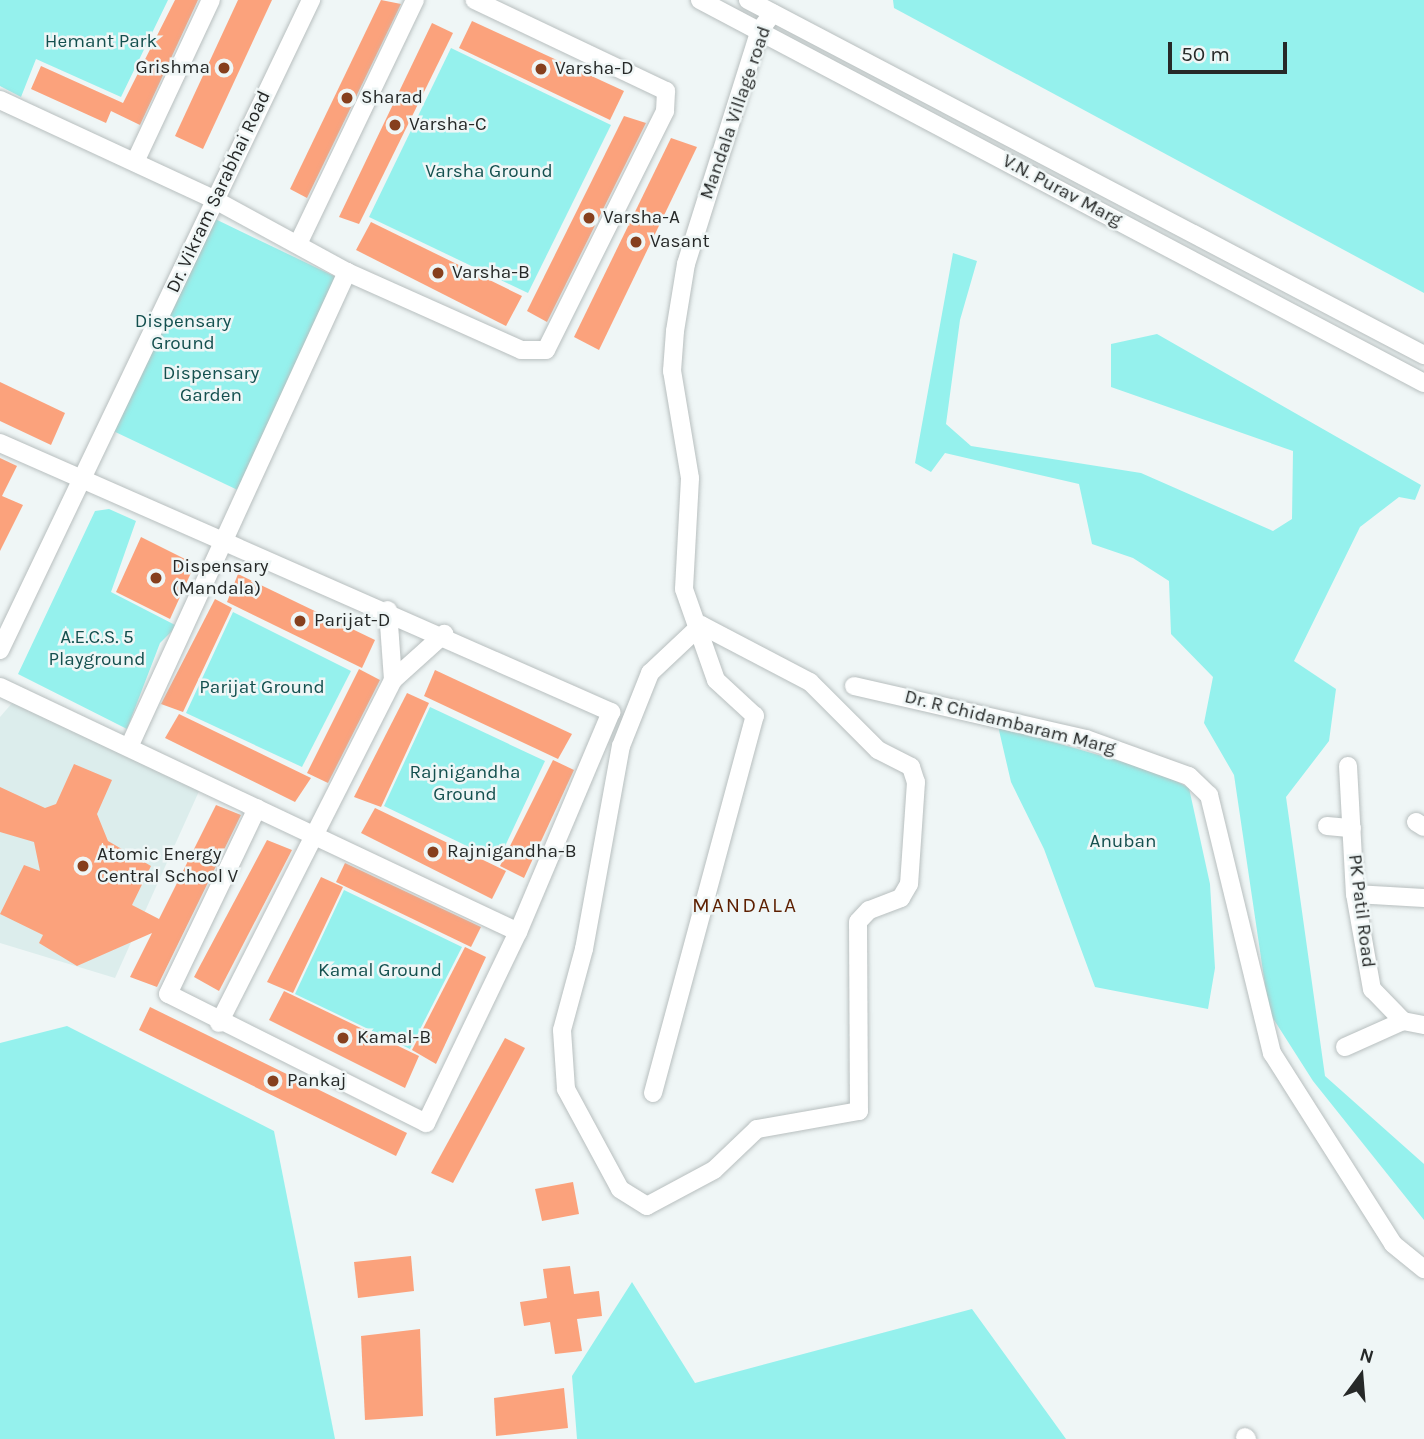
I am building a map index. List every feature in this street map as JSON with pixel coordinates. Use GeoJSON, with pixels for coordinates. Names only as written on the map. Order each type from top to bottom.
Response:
{"type":"FeatureCollection","features":[{"type":"Feature","properties":{"kind":"street"},"geometry":{"type":"LineString","coordinates":[[135,162],[211,0]]}},
{"type":"Feature","properties":{"kind":"street","name":"Dr. Vikram Sarabhai Road"},"geometry":{"type":"LineString","coordinates":[[0,650],[311,0]]}},
{"type":"Feature","properties":{"kind":"street"},"geometry":{"type":"LineString","coordinates":[[298,244],[415,0]]}},
{"type":"Feature","properties":{"kind":"street"},"geometry":{"type":"LineString","coordinates":[[0,100],[215,200],[347,272],[521,351],[546,351],[665,111],[666,91],[474,0]]}},
{"type":"Feature","properties":{"kind":"street","name":"V.N. Purav Marg"},"geometry":{"type":"LineString","coordinates":[[700,0],[1424,383]]}},
{"type":"Feature","properties":{"kind":"street","name":"V.N. Purav Marg"},"geometry":{"type":"LineString","coordinates":[[748,0],[1424,355]]}},
{"type":"Feature","properties":{"kind":"street","name":"Mandala Village road"},"geometry":{"type":"LineString","coordinates":[[653,1093],[692,964],[701,901],[753,736],[755,716],[716,680],[701,625],[684,589],[690,478],[672,371],[676,331],[686,264],[760,30],[773,13]]}},
{"type":"Feature","properties":{"kind":"street"},"geometry":{"type":"LineString","coordinates":[[1001,158],[1010,139]]}},
{"type":"Feature","properties":{"kind":"street"},"geometry":{"type":"LineString","coordinates":[[129,747],[347,272]]}},
{"type":"Feature","properties":{"kind":"street"},"geometry":{"type":"LineString","coordinates":[[0,443],[81,481],[443,634],[611,712],[518,932],[426,1123],[219,1023],[168,994],[257,808]]}},
{"type":"Feature","properties":{"kind":"street"},"geometry":{"type":"LineString","coordinates":[[388,610],[393,680]]}},
{"type":"Feature","properties":{"kind":"street"},"geometry":{"type":"LineString","coordinates":[[701,625],[810,682],[878,750],[911,767],[916,782],[909,884],[901,898],[869,910],[858,922],[859,1111],[757,1129],[713,1170],[647,1206],[620,1189],[565,1089],[562,1030],[584,949],[621,746],[650,673],[701,625]]}},
{"type":"Feature","properties":{"kind":"street"},"geometry":{"type":"LineString","coordinates":[[219,1023],[306,842],[318,834],[393,680],[443,634]]}},
{"type":"Feature","properties":{"kind":"street","name":"Dr. R Chidambaram Marg"},"geometry":{"type":"LineString","coordinates":[[854,686],[1086,739],[1189,776],[1209,794],[1272,1053],[1385,1233],[1424,1269]]}},
{"type":"Feature","properties":{"kind":"street"},"geometry":{"type":"LineString","coordinates":[[0,687],[318,834],[518,932]]}},
{"type":"Feature","properties":{"kind":"street","name":"PK Patil Road"},"geometry":{"type":"LineString","coordinates":[[1349,765],[1355,894],[1372,989],[1403,1021]]}},
{"type":"Feature","properties":{"kind":"street"},"geometry":{"type":"LineString","coordinates":[[1327,826],[1352,828]]}},
{"type":"Feature","properties":{"kind":"street"},"geometry":{"type":"LineString","coordinates":[[1355,894],[1424,898]]}},
{"type":"Feature","properties":{"kind":"street"},"geometry":{"type":"LineString","coordinates":[[1345,1047],[1403,1021],[1424,1025]]}},
{"type":"Feature","properties":{"kind":"shaded area","name":"Atomic Energy Central School V"},"geometry":{"type":"Polygon","coordinates":[[[13,702],[200,789],[115,978],[0,943],[0,717],[13,702]]]}},
{"type":"Feature","properties":{"kind":"green space","name":"Hemant Park"},"geometry":{"type":"Polygon","coordinates":[[[0,0],[168,0],[121,97],[36,59],[21,97],[0,86],[0,0]]]}},
{"type":"Feature","properties":{"kind":"green space"},"geometry":{"type":"Polygon","coordinates":[[[893,0],[1424,0],[1424,293],[894,8],[893,0]]]}},
{"type":"Feature","properties":{"kind":"green space","name":"Varsha Ground"},"geometry":{"type":"Polygon","coordinates":[[[451,48],[611,125],[528,293],[369,217],[451,48]]]}},
{"type":"Feature","properties":{"kind":"green space","name":"Dispensary Garden"},"geometry":{"type":"Polygon","coordinates":[[[211,217],[340,279],[244,493],[109,429],[211,217]]]}},
{"type":"Feature","properties":{"kind":"green space"},"geometry":{"type":"Polygon","coordinates":[[[953,253],[977,261],[960,320],[946,424],[971,446],[1141,473],[1273,531],[1292,519],[1293,451],[1111,387],[1111,344],[1157,334],[1421,485],[1415,500],[1399,497],[1360,527],[1294,661],[1336,689],[1329,741],[1286,797],[1325,1076],[1424,1164],[1424,1220],[1313,1081],[1269,1012],[1234,775],[1204,723],[1213,677],[1171,634],[1169,581],[1133,558],[1092,544],[1079,484],[945,453],[931,472],[915,463],[953,253]]]}},
{"type":"Feature","properties":{"kind":"green space","name":"A.E.C.S. 5 Playground"},"geometry":{"type":"Polygon","coordinates":[[[109,509],[136,521],[111,592],[177,626],[160,643],[127,729],[18,674],[95,511],[109,509]]]}},
{"type":"Feature","properties":{"kind":"green space","name":"Parijat Ground"},"geometry":{"type":"Polygon","coordinates":[[[233,612],[351,671],[302,767],[186,713],[233,612]]]}},
{"type":"Feature","properties":{"kind":"green space","name":"Rajnigandha Ground"},"geometry":{"type":"Polygon","coordinates":[[[430,707],[545,761],[498,861],[384,806],[430,707]]]}},
{"type":"Feature","properties":{"kind":"green space","name":"Anuban"},"geometry":{"type":"Polygon","coordinates":[[[998,726],[1161,773],[1189,788],[1210,884],[1215,968],[1208,1009],[1095,987],[1044,849],[1011,782],[998,726]]]}},
{"type":"Feature","properties":{"kind":"green space","name":"Kamal Ground"},"geometry":{"type":"Polygon","coordinates":[[[344,890],[462,947],[410,1049],[295,994],[344,890]]]}},
{"type":"Feature","properties":{"kind":"green space"},"geometry":{"type":"Polygon","coordinates":[[[67,1026],[274,1131],[335,1439],[0,1439],[0,1043],[67,1026]]]}},
{"type":"Feature","properties":{"kind":"green space"},"geometry":{"type":"Polygon","coordinates":[[[632,1282],[695,1383],[972,1309],[1066,1439],[577,1439],[572,1376],[632,1282]]]}},
{"type":"Feature","properties":{"kind":"building"},"geometry":{"type":"Polygon","coordinates":[[[175,0],[198,0],[140,125],[111,111],[106,123],[31,89],[41,66],[123,103],[175,0]]]}},
{"type":"Feature","properties":{"kind":"building","name":"Grishma"},"geometry":{"type":"Polygon","coordinates":[[[238,0],[272,0],[203,149],[175,136],[238,0]]]}},
{"type":"Feature","properties":{"kind":"building","name":"Sharad"},"geometry":{"type":"Polygon","coordinates":[[[381,0],[401,4],[307,198],[290,189],[381,0]]]}},
{"type":"Feature","properties":{"kind":"building","name":"Varsha-D"},"geometry":{"type":"Polygon","coordinates":[[[472,21],[624,91],[610,120],[459,48],[472,21]]]}},
{"type":"Feature","properties":{"kind":"building","name":"Varsha-C"},"geometry":{"type":"Polygon","coordinates":[[[432,23],[453,33],[359,224],[339,217],[432,23]]]}},
{"type":"Feature","properties":{"kind":"building","name":"Varsha-A"},"geometry":{"type":"Polygon","coordinates":[[[624,116],[646,123],[547,322],[527,311],[624,116]]]}},
{"type":"Feature","properties":{"kind":"building","name":"Vasant"},"geometry":{"type":"Polygon","coordinates":[[[671,138],[697,147],[599,350],[574,337],[671,138]]]}},
{"type":"Feature","properties":{"kind":"building","name":"Varsha-B"},"geometry":{"type":"Polygon","coordinates":[[[371,222],[522,296],[506,326],[356,250],[371,222]]]}},
{"type":"Feature","properties":{"kind":"building"},"geometry":{"type":"Polygon","coordinates":[[[0,382],[65,413],[51,445],[0,421],[0,382]]]}},
{"type":"Feature","properties":{"kind":"building"},"geometry":{"type":"Polygon","coordinates":[[[0,458],[17,466],[2,496],[23,505],[0,551],[0,458]]]}},
{"type":"Feature","properties":{"kind":"building","name":"Dispensary (Mandala)"},"geometry":{"type":"Polygon","coordinates":[[[141,537],[195,564],[170,619],[116,592],[141,537]]]}},
{"type":"Feature","properties":{"kind":"building","name":"Parijat-D"},"geometry":{"type":"Polygon","coordinates":[[[238,574],[375,640],[362,668],[227,602],[238,574]]]}},
{"type":"Feature","properties":{"kind":"building"},"geometry":{"type":"Polygon","coordinates":[[[215,599],[232,608],[183,712],[161,704],[215,599]]]}},
{"type":"Feature","properties":{"kind":"building"},"geometry":{"type":"Polygon","coordinates":[[[359,669],[380,680],[328,783],[307,773],[359,669]]]}},
{"type":"Feature","properties":{"kind":"building"},"geometry":{"type":"Polygon","coordinates":[[[435,670],[572,734],[558,759],[424,696],[435,670]]]}},
{"type":"Feature","properties":{"kind":"building"},"geometry":{"type":"Polygon","coordinates":[[[407,693],[429,703],[381,807],[354,797],[407,693]]]}},
{"type":"Feature","properties":{"kind":"building"},"geometry":{"type":"Polygon","coordinates":[[[179,714],[311,778],[295,802],[165,738],[179,714]]]}},
{"type":"Feature","properties":{"kind":"building"},"geometry":{"type":"Polygon","coordinates":[[[553,760],[574,770],[524,878],[500,866],[553,760]]]}},
{"type":"Feature","properties":{"kind":"building"},"geometry":{"type":"Polygon","coordinates":[[[74,764],[112,780],[97,814],[108,841],[151,866],[132,905],[159,919],[216,805],[241,815],[157,987],[130,977],[152,933],[77,966],[39,943],[43,935],[0,914],[24,865],[40,871],[34,842],[0,832],[0,787],[45,808],[56,804],[74,764]]]}},
{"type":"Feature","properties":{"kind":"building","name":"Rajnigandha-B"},"geometry":{"type":"Polygon","coordinates":[[[375,808],[506,871],[492,899],[361,833],[375,808]]]}},
{"type":"Feature","properties":{"kind":"building"},"geometry":{"type":"Polygon","coordinates":[[[267,840],[292,850],[219,991],[194,977],[267,840]]]}},
{"type":"Feature","properties":{"kind":"building"},"geometry":{"type":"Polygon","coordinates":[[[345,863],[481,927],[471,947],[336,882],[345,863]]]}},
{"type":"Feature","properties":{"kind":"building"},"geometry":{"type":"Polygon","coordinates":[[[321,877],[343,887],[293,993],[267,982],[321,877]]]}},
{"type":"Feature","properties":{"kind":"building"},"geometry":{"type":"Polygon","coordinates":[[[465,947],[486,957],[436,1064],[412,1050],[465,947]]]}},
{"type":"Feature","properties":{"kind":"building","name":"Kamal-B"},"geometry":{"type":"Polygon","coordinates":[[[284,991],[419,1056],[405,1088],[269,1020],[284,991]]]}},
{"type":"Feature","properties":{"kind":"building","name":"Pankaj"},"geometry":{"type":"Polygon","coordinates":[[[150,1007],[407,1133],[396,1156],[139,1030],[150,1007]]]}},
{"type":"Feature","properties":{"kind":"building"},"geometry":{"type":"Polygon","coordinates":[[[505,1038],[525,1048],[453,1183],[431,1173],[505,1038]]]}},
{"type":"Feature","properties":{"kind":"building"},"geometry":{"type":"Polygon","coordinates":[[[573,1182],[579,1214],[542,1221],[535,1189],[573,1182]]]}},
{"type":"Feature","properties":{"kind":"building"},"geometry":{"type":"Polygon","coordinates":[[[411,1256],[414,1291],[358,1298],[354,1262],[411,1256]]]}},
{"type":"Feature","properties":{"kind":"building"},"geometry":{"type":"Polygon","coordinates":[[[570,1266],[574,1294],[599,1291],[602,1316],[577,1319],[582,1351],[555,1354],[550,1322],[524,1326],[520,1302],[547,1298],[543,1269],[570,1266]]]}},
{"type":"Feature","properties":{"kind":"building"},"geometry":{"type":"Polygon","coordinates":[[[420,1329],[423,1416],[365,1420],[361,1336],[420,1329]]]}},
{"type":"Feature","properties":{"kind":"building"},"geometry":{"type":"Polygon","coordinates":[[[564,1388],[568,1428],[496,1436],[494,1398],[564,1388]]]}},
{"type":"Feature","properties":{"kind":"place","name":"Grishma"},"geometry":{"type":"Point","coordinates":[224,68]}},
{"type":"Feature","properties":{"kind":"place","name":"Varsha-D"},"geometry":{"type":"Point","coordinates":[541,69]}},
{"type":"Feature","properties":{"kind":"place","name":"Sharad"},"geometry":{"type":"Point","coordinates":[347,98]}},
{"type":"Feature","properties":{"kind":"place","name":"Varsha-C"},"geometry":{"type":"Point","coordinates":[395,125]}},
{"type":"Feature","properties":{"kind":"place","name":"Varsha-A"},"geometry":{"type":"Point","coordinates":[589,218]}},
{"type":"Feature","properties":{"kind":"place","name":"Vasant"},"geometry":{"type":"Point","coordinates":[636,242]}},
{"type":"Feature","properties":{"kind":"place","name":"Varsha-B"},"geometry":{"type":"Point","coordinates":[438,273]}},
{"type":"Feature","properties":{"kind":"place","name":"Dispensary (Mandala)"},"geometry":{"type":"Point","coordinates":[156,578]}},
{"type":"Feature","properties":{"kind":"place","name":"Parijat-D"},"geometry":{"type":"Point","coordinates":[300,621]}},
{"type":"Feature","properties":{"kind":"place","name":"Rajnigandha-B"},"geometry":{"type":"Point","coordinates":[433,852]}},
{"type":"Feature","properties":{"kind":"place","name":"Atomic Energy Central School V"},"geometry":{"type":"Point","coordinates":[83,866]}},
{"type":"Feature","properties":{"kind":"place","name":"Kamal-B"},"geometry":{"type":"Point","coordinates":[343,1038]}},
{"type":"Feature","properties":{"kind":"place","name":"Pankaj"},"geometry":{"type":"Point","coordinates":[273,1081]}},
{"type":"Feature","properties":{"kind":"district","name":"MANDALA"},"geometry":{"type":"Point","coordinates":[745,905]}},
{"type":"Feature","properties":{"kind":"park label","name":"Dispensary Ground"},"geometry":{"type":"Point","coordinates":[183,333]}}]}
